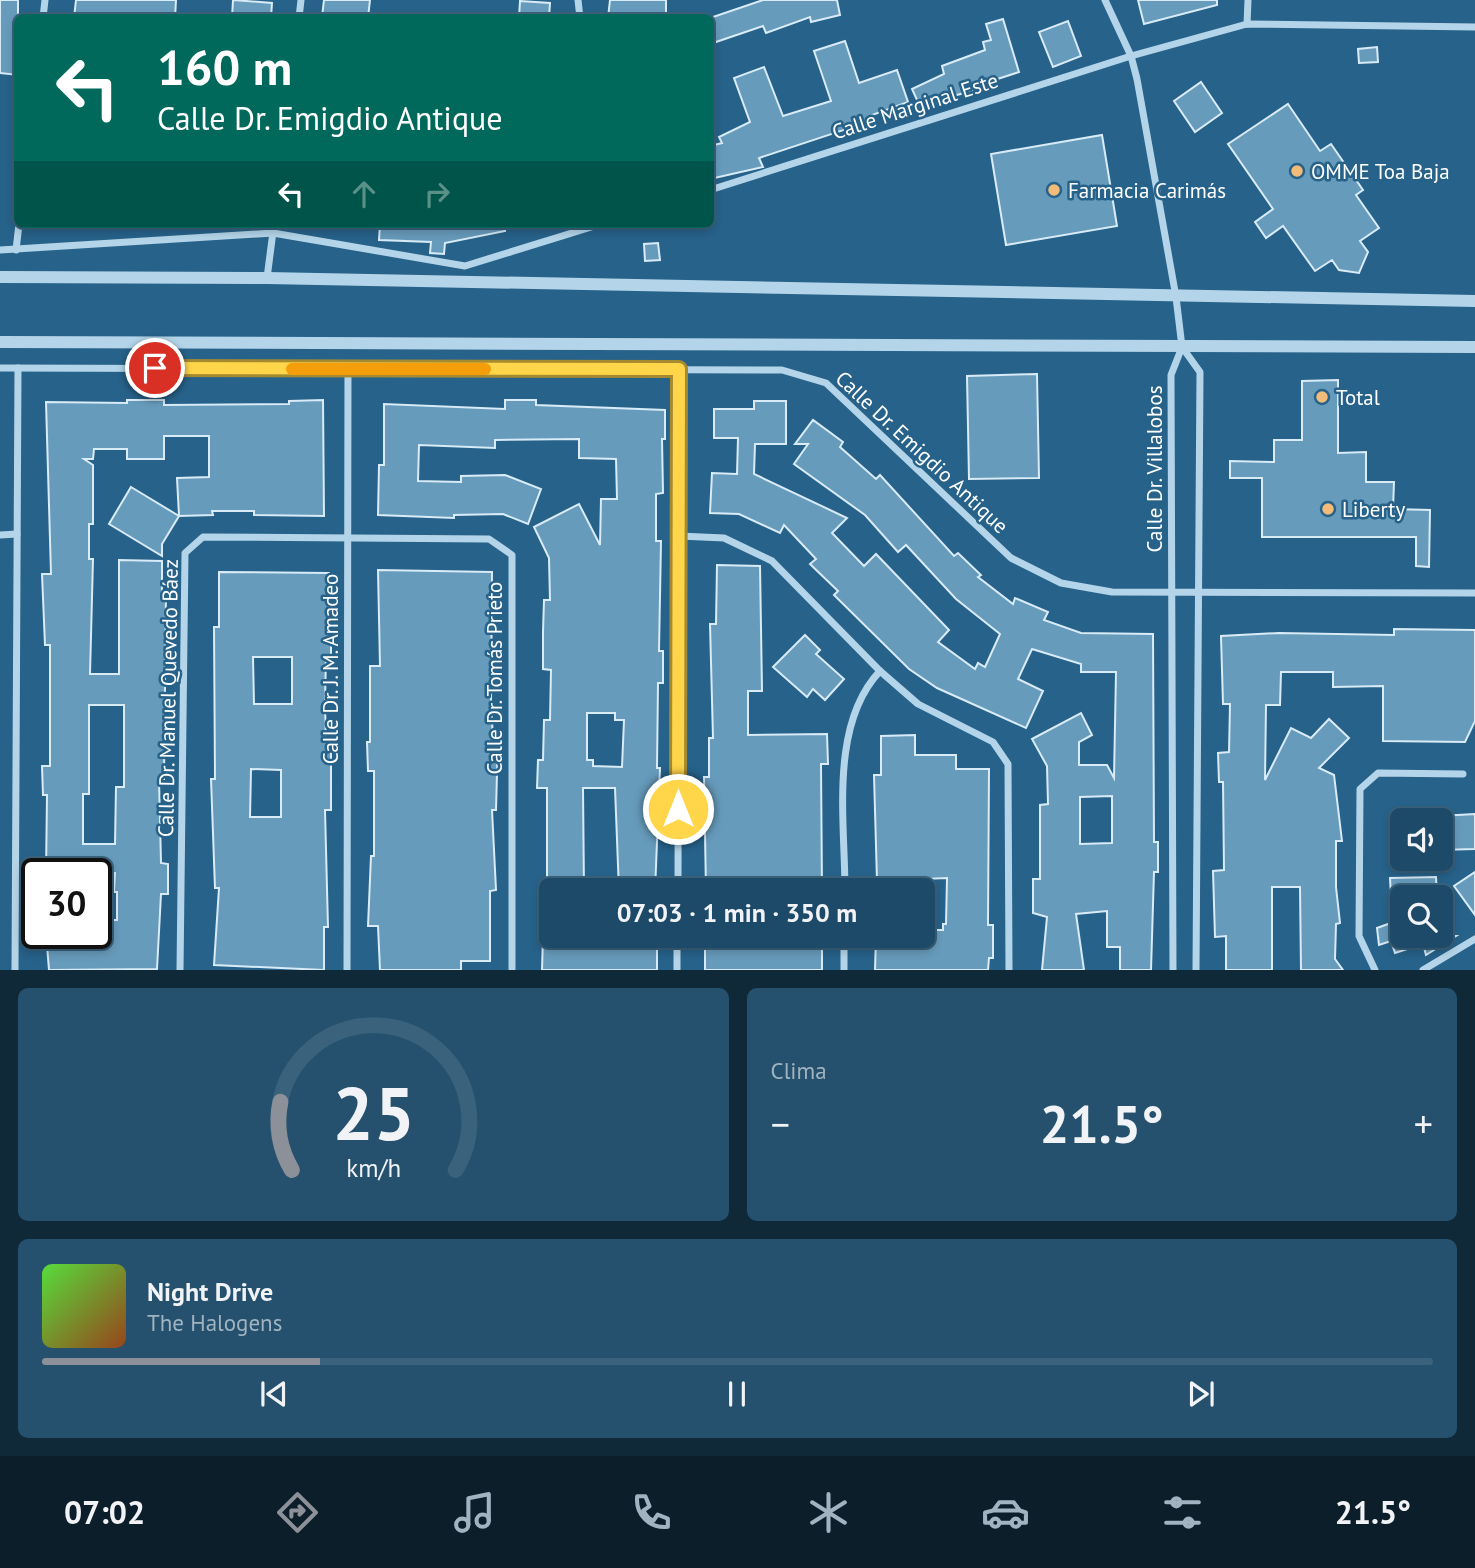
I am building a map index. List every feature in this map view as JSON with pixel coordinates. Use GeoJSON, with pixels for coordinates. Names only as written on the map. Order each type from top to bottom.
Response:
{"type":"FeatureCollection","features":[{"type":"Feature","properties":{"kind":"street"},"geometry":{"type":"LineString","coordinates":[[1105,0],[1130,56],[1176,297],[1182,347],[1200,372],[1196,970]]}},
{"type":"Feature","properties":{"kind":"street"},"geometry":{"type":"LineString","coordinates":[[1247,24],[1248,0]]}},
{"type":"Feature","properties":{"kind":"street","name":"Calle Marginal Este"},"geometry":{"type":"LineString","coordinates":[[714,189],[1130,56],[1247,24],[1475,27]]}},
{"type":"Feature","properties":{"kind":"street"},"geometry":{"type":"LineString","coordinates":[[16,250],[19,228]]}},
{"type":"Feature","properties":{"kind":"street"},"geometry":{"type":"LineString","coordinates":[[267,278],[273,228]]}},
{"type":"Feature","properties":{"kind":"street"},"geometry":{"type":"LineString","coordinates":[[0,250],[273,228],[465,265],[588,228]]}},
{"type":"Feature","properties":{"kind":"street"},"geometry":{"type":"LineString","coordinates":[[0,277],[267,278],[1475,301]]}},
{"type":"Feature","properties":{"kind":"street"},"geometry":{"type":"LineString","coordinates":[[0,342],[1475,347]]}},
{"type":"Feature","properties":{"kind":"street","name":"Calle Dr. Villalobos"},"geometry":{"type":"LineString","coordinates":[[1173,970],[1171,375],[1182,347]]}},
{"type":"Feature","properties":{"kind":"street","name":"Calle Dr. Emigdio Antique"},"geometry":{"type":"LineString","coordinates":[[0,368],[782,370],[826,383],[1011,558],[1061,583],[1112,592],[1172,590],[1475,593]]}},
{"type":"Feature","properties":{"kind":"street"},"geometry":{"type":"LineString","coordinates":[[15,970],[18,368]]}},
{"type":"Feature","properties":{"kind":"street","name":"Calle Dr. J. M. Amadeo"},"geometry":{"type":"LineString","coordinates":[[347,970],[348,369]]}},
{"type":"Feature","properties":{"kind":"street"},"geometry":{"type":"LineString","coordinates":[[678,878],[679,369]]}},
{"type":"Feature","properties":{"kind":"street"},"geometry":{"type":"LineString","coordinates":[[0,535],[17,534]]}},
{"type":"Feature","properties":{"kind":"street"},"geometry":{"type":"LineString","coordinates":[[679,536],[724,538],[772,561],[880,671],[918,704],[993,742],[1008,764],[1009,970]]}},
{"type":"Feature","properties":{"kind":"street","name":"Calle Dr. Manuel Quevedo Báez"},"geometry":{"type":"LineString","coordinates":[[180,970],[185,553],[204,537],[348,537]]}},
{"type":"Feature","properties":{"kind":"street","name":"Calle Dr. Tomás Prieto"},"geometry":{"type":"LineString","coordinates":[[348,537],[489,539],[512,555],[512,970]]}},
{"type":"Feature","properties":{"kind":"street"},"geometry":{"type":"LineString","coordinates":[[845,878],[845,741],[864,689],[880,671]]}},
{"type":"Feature","properties":{"kind":"street"},"geometry":{"type":"LineString","coordinates":[[1375,970],[1359,936],[1360,789],[1378,773],[1463,774]]}},
{"type":"Feature","properties":{"kind":"street"},"geometry":{"type":"LineString","coordinates":[[1423,970],[1475,939]]}},
{"type":"Feature","properties":{"kind":"street"},"geometry":{"type":"LineString","coordinates":[[677,948],[677,970]]}},
{"type":"Feature","properties":{"kind":"street"},"geometry":{"type":"LineString","coordinates":[[844,948],[844,970]]}},
{"type":"Feature","properties":{"kind":"building"},"geometry":{"type":"Polygon","coordinates":[[[0,0],[18,0],[18,14],[14,14],[14,75],[0,73],[0,0]]]}},
{"type":"Feature","properties":{"kind":"building"},"geometry":{"type":"Polygon","coordinates":[[[76,0],[176,0],[175,14],[74,14],[76,0]]]}},
{"type":"Feature","properties":{"kind":"building"},"geometry":{"type":"Polygon","coordinates":[[[233,0],[272,3],[271,14],[232,14],[233,0]]]}},
{"type":"Feature","properties":{"kind":"building"},"geometry":{"type":"Polygon","coordinates":[[[324,0],[370,0],[368,14],[322,14],[324,0]]]}},
{"type":"Feature","properties":{"kind":"building"},"geometry":{"type":"Polygon","coordinates":[[[610,0],[666,0],[666,14],[608,14],[610,0]]]}},
{"type":"Feature","properties":{"kind":"building"},"geometry":{"type":"Polygon","coordinates":[[[763,0],[837,0],[840,15],[811,22],[810,17],[766,33],[763,26],[714,43],[714,17],[763,0]]]}},
{"type":"Feature","properties":{"kind":"building"},"geometry":{"type":"Polygon","coordinates":[[[1138,0],[1217,0],[1217,5],[1144,24],[1138,0]]]}},
{"type":"Feature","properties":{"kind":"building"},"geometry":{"type":"Polygon","coordinates":[[[520,1],[550,3],[549,14],[519,14],[520,1]]]}},
{"type":"Feature","properties":{"kind":"building"},"geometry":{"type":"Polygon","coordinates":[[[1003,19],[1019,72],[979,85],[980,89],[953,96],[922,111],[912,89],[944,74],[942,66],[985,50],[983,42],[991,40],[986,24],[1003,19]]]}},
{"type":"Feature","properties":{"kind":"building"},"geometry":{"type":"Polygon","coordinates":[[[1068,21],[1081,56],[1053,67],[1039,32],[1068,21]]]}},
{"type":"Feature","properties":{"kind":"building"},"geometry":{"type":"Polygon","coordinates":[[[845,41],[859,83],[897,70],[908,102],[872,115],[874,120],[759,158],[763,167],[714,178],[714,145],[722,143],[719,137],[750,122],[734,78],[764,67],[783,116],[831,101],[814,51],[845,41]]]}},
{"type":"Feature","properties":{"kind":"building"},"geometry":{"type":"Polygon","coordinates":[[[1377,47],[1378,62],[1359,63],[1358,49],[1377,47]]]}},
{"type":"Feature","properties":{"kind":"building"},"geometry":{"type":"Polygon","coordinates":[[[1201,82],[1222,113],[1195,132],[1174,101],[1201,82]]]}},
{"type":"Feature","properties":{"kind":"building","name":"OMME Toa Baja"},"geometry":{"type":"Polygon","coordinates":[[[1288,104],[1320,151],[1331,144],[1363,190],[1356,195],[1379,228],[1360,241],[1368,252],[1359,273],[1339,270],[1332,260],[1315,271],[1283,226],[1266,238],[1255,222],[1273,209],[1228,144],[1288,104]]]}},
{"type":"Feature","properties":{"kind":"building","name":"Farmacia Carimás"},"geometry":{"type":"Polygon","coordinates":[[[1102,135],[1117,226],[1006,245],[991,154],[1102,135]]]}},
{"type":"Feature","properties":{"kind":"building"},"geometry":{"type":"Polygon","coordinates":[[[380,228],[505,228],[505,231],[445,243],[444,254],[430,253],[431,242],[379,240],[380,228]]]}},
{"type":"Feature","properties":{"kind":"building"},"geometry":{"type":"Polygon","coordinates":[[[658,243],[660,260],[645,261],[644,244],[658,243]]]}},
{"type":"Feature","properties":{"kind":"building"},"geometry":{"type":"Polygon","coordinates":[[[1037,374],[1039,478],[969,479],[967,376],[1037,374]]]}},
{"type":"Feature","properties":{"kind":"building"},"geometry":{"type":"Polygon","coordinates":[[[1338,380],[1338,453],[1366,452],[1366,482],[1394,482],[1393,509],[1430,510],[1429,567],[1416,566],[1416,537],[1262,537],[1262,478],[1230,478],[1230,461],[1274,462],[1274,440],[1302,440],[1302,381],[1338,380]]]}},
{"type":"Feature","properties":{"kind":"building"},"geometry":{"type":"Polygon","coordinates":[[[127,400],[164,400],[164,405],[289,404],[289,401],[323,400],[324,516],[254,515],[254,511],[212,511],[213,515],[179,516],[177,478],[209,477],[209,436],[164,436],[164,459],[127,459],[127,449],[94,449],[93,459],[84,459],[93,465],[93,524],[89,524],[89,559],[93,559],[90,674],[119,674],[119,560],[162,561],[162,594],[166,594],[164,779],[159,779],[161,863],[168,864],[168,894],[161,894],[157,969],[49,970],[47,949],[112,949],[112,920],[117,920],[117,892],[114,892],[115,873],[112,873],[112,858],[46,858],[47,795],[43,795],[42,766],[50,766],[50,645],[45,645],[42,574],[51,574],[46,402],[127,403],[127,400]],[[89,705],[89,794],[83,794],[83,844],[115,844],[116,787],[124,787],[124,705],[89,705]]]}},
{"type":"Feature","properties":{"kind":"building"},"geometry":{"type":"Polygon","coordinates":[[[505,400],[536,400],[536,405],[665,410],[665,439],[662,439],[663,493],[656,494],[656,541],[661,541],[659,651],[663,651],[663,683],[658,683],[657,768],[660,768],[656,878],[618,878],[615,788],[583,788],[584,878],[547,878],[547,788],[537,788],[538,760],[543,760],[544,720],[550,720],[551,670],[543,669],[544,600],[550,600],[549,558],[534,527],[579,504],[600,545],[601,499],[617,499],[616,459],[579,458],[579,439],[495,440],[495,448],[419,445],[418,481],[461,482],[461,476],[505,475],[541,489],[528,524],[503,514],[454,515],[454,518],[378,515],[379,465],[384,465],[384,404],[505,409],[505,400]],[[587,713],[587,760],[593,760],[593,766],[622,767],[624,720],[615,720],[615,713],[587,713]]]}},
{"type":"Feature","properties":{"kind":"building"},"geometry":{"type":"Polygon","coordinates":[[[754,401],[786,401],[786,444],[755,444],[754,474],[847,518],[832,533],[864,566],[876,554],[949,630],[938,642],[975,669],[978,663],[985,667],[1000,634],[956,599],[906,545],[898,552],[865,515],[794,464],[808,444],[795,444],[813,420],[843,442],[840,447],[876,479],[880,475],[954,556],[958,553],[981,575],[978,577],[1013,604],[1015,598],[1048,612],[1044,620],[1081,633],[1153,634],[1154,842],[1158,842],[1158,872],[1154,872],[1151,970],[1120,970],[1120,947],[1107,947],[1107,911],[1076,914],[1084,970],[1042,970],[1047,917],[1033,913],[1033,879],[1040,879],[1040,805],[1048,804],[1047,766],[1032,739],[1081,713],[1092,735],[1079,742],[1079,765],[1107,765],[1114,778],[1116,672],[1081,672],[1081,664],[1032,649],[1018,679],[1043,691],[1026,728],[937,688],[909,669],[834,595],[838,591],[810,564],[816,559],[784,525],[780,533],[739,514],[710,513],[712,473],[737,474],[738,438],[714,438],[714,409],[754,409],[754,401]],[[1112,796],[1080,797],[1080,844],[1112,843],[1112,796]]]}},
{"type":"Feature","properties":{"kind":"building"},"geometry":{"type":"Polygon","coordinates":[[[131,487],[179,516],[162,544],[162,556],[109,524],[131,487]]]}},
{"type":"Feature","properties":{"kind":"building"},"geometry":{"type":"Polygon","coordinates":[[[717,565],[760,566],[762,691],[748,691],[748,735],[827,734],[828,764],[821,764],[822,878],[706,878],[704,777],[709,777],[709,738],[713,738],[710,624],[716,624],[717,565]]]}},
{"type":"Feature","properties":{"kind":"building"},"geometry":{"type":"Polygon","coordinates":[[[378,570],[492,572],[491,704],[493,738],[498,738],[496,810],[492,810],[496,890],[490,891],[490,961],[461,961],[461,970],[380,970],[378,926],[368,926],[371,856],[374,856],[374,771],[368,771],[367,742],[370,742],[370,666],[380,666],[378,570]]]}},
{"type":"Feature","properties":{"kind":"building"},"geometry":{"type":"Polygon","coordinates":[[[219,572],[329,573],[328,627],[331,627],[331,656],[326,656],[325,703],[326,741],[331,741],[331,810],[325,810],[328,927],[324,927],[324,970],[214,965],[219,888],[215,888],[211,779],[215,779],[214,627],[219,627],[219,572]],[[253,657],[254,704],[292,704],[292,657],[253,657]],[[251,769],[250,817],[281,817],[281,770],[251,769]]]}},
{"type":"Feature","properties":{"kind":"building"},"geometry":{"type":"Polygon","coordinates":[[[1394,629],[1475,630],[1475,721],[1465,742],[1383,741],[1383,686],[1333,687],[1333,672],[1281,672],[1280,705],[1266,705],[1265,780],[1291,728],[1311,738],[1329,719],[1349,738],[1319,768],[1334,775],[1342,841],[1336,841],[1336,887],[1340,923],[1336,924],[1335,959],[1343,970],[1301,970],[1300,887],[1272,887],[1272,970],[1226,970],[1226,936],[1215,937],[1213,871],[1224,870],[1223,782],[1219,782],[1218,753],[1229,752],[1230,704],[1223,704],[1221,636],[1279,633],[1394,635],[1394,629]]]}},
{"type":"Feature","properties":{"kind":"building"},"geometry":{"type":"Polygon","coordinates":[[[805,635],[820,650],[816,654],[844,679],[825,700],[813,689],[807,697],[773,667],[805,635]]]}},
{"type":"Feature","properties":{"kind":"building"},"geometry":{"type":"Polygon","coordinates":[[[915,735],[915,755],[956,755],[956,769],[989,769],[988,925],[993,925],[993,958],[989,958],[988,970],[875,970],[876,948],[935,948],[935,930],[943,930],[943,924],[946,924],[947,878],[877,878],[874,775],[881,775],[881,736],[915,735]]]}},
{"type":"Feature","properties":{"kind":"building"},"geometry":{"type":"Polygon","coordinates":[[[1475,814],[1475,849],[1453,850],[1453,815],[1475,814]]]}},
{"type":"Feature","properties":{"kind":"building"},"geometry":{"type":"Polygon","coordinates":[[[1475,872],[1475,915],[1454,886],[1475,872]]]}},
{"type":"Feature","properties":{"kind":"building"},"geometry":{"type":"Polygon","coordinates":[[[1436,877],[1436,885],[1390,885],[1390,878],[1436,877]]]}},
{"type":"Feature","properties":{"kind":"building"},"geometry":{"type":"Polygon","coordinates":[[[1390,923],[1390,941],[1379,945],[1377,928],[1390,923]]]}},
{"type":"Feature","properties":{"kind":"building"},"geometry":{"type":"Polygon","coordinates":[[[543,948],[657,948],[657,970],[542,970],[543,948]]]}},
{"type":"Feature","properties":{"kind":"building"},"geometry":{"type":"Polygon","coordinates":[[[705,948],[822,948],[822,970],[705,970],[705,948]]]}},
{"type":"Feature","properties":{"kind":"building"},"geometry":{"type":"Polygon","coordinates":[[[1393,948],[1411,948],[1395,953],[1393,948]]]}},
{"type":"Feature","properties":{"kind":"building"},"geometry":{"type":"Polygon","coordinates":[[[1424,948],[1437,948],[1426,955],[1424,948]]]}},
{"type":"Feature","properties":{"kind":"slow traffic"},"geometry":{"type":"LineString","coordinates":[[292,369],[485,369]]}},
{"type":"Feature","properties":{"kind":"place","name":"OMME Toa Baja"},"geometry":{"type":"Point","coordinates":[1297,171]}},
{"type":"Feature","properties":{"kind":"place","name":"Farmacia Carimás"},"geometry":{"type":"Point","coordinates":[1054,190]}},
{"type":"Feature","properties":{"kind":"place","name":"Total"},"geometry":{"type":"Point","coordinates":[1322,397]}},
{"type":"Feature","properties":{"kind":"place","name":"Liberty"},"geometry":{"type":"Point","coordinates":[1328,509]}},
{"type":"Feature","properties":{"kind":"route"},"geometry":{"type":"LineString","coordinates":[[155,368],[679,369],[678,809]]}}]}
